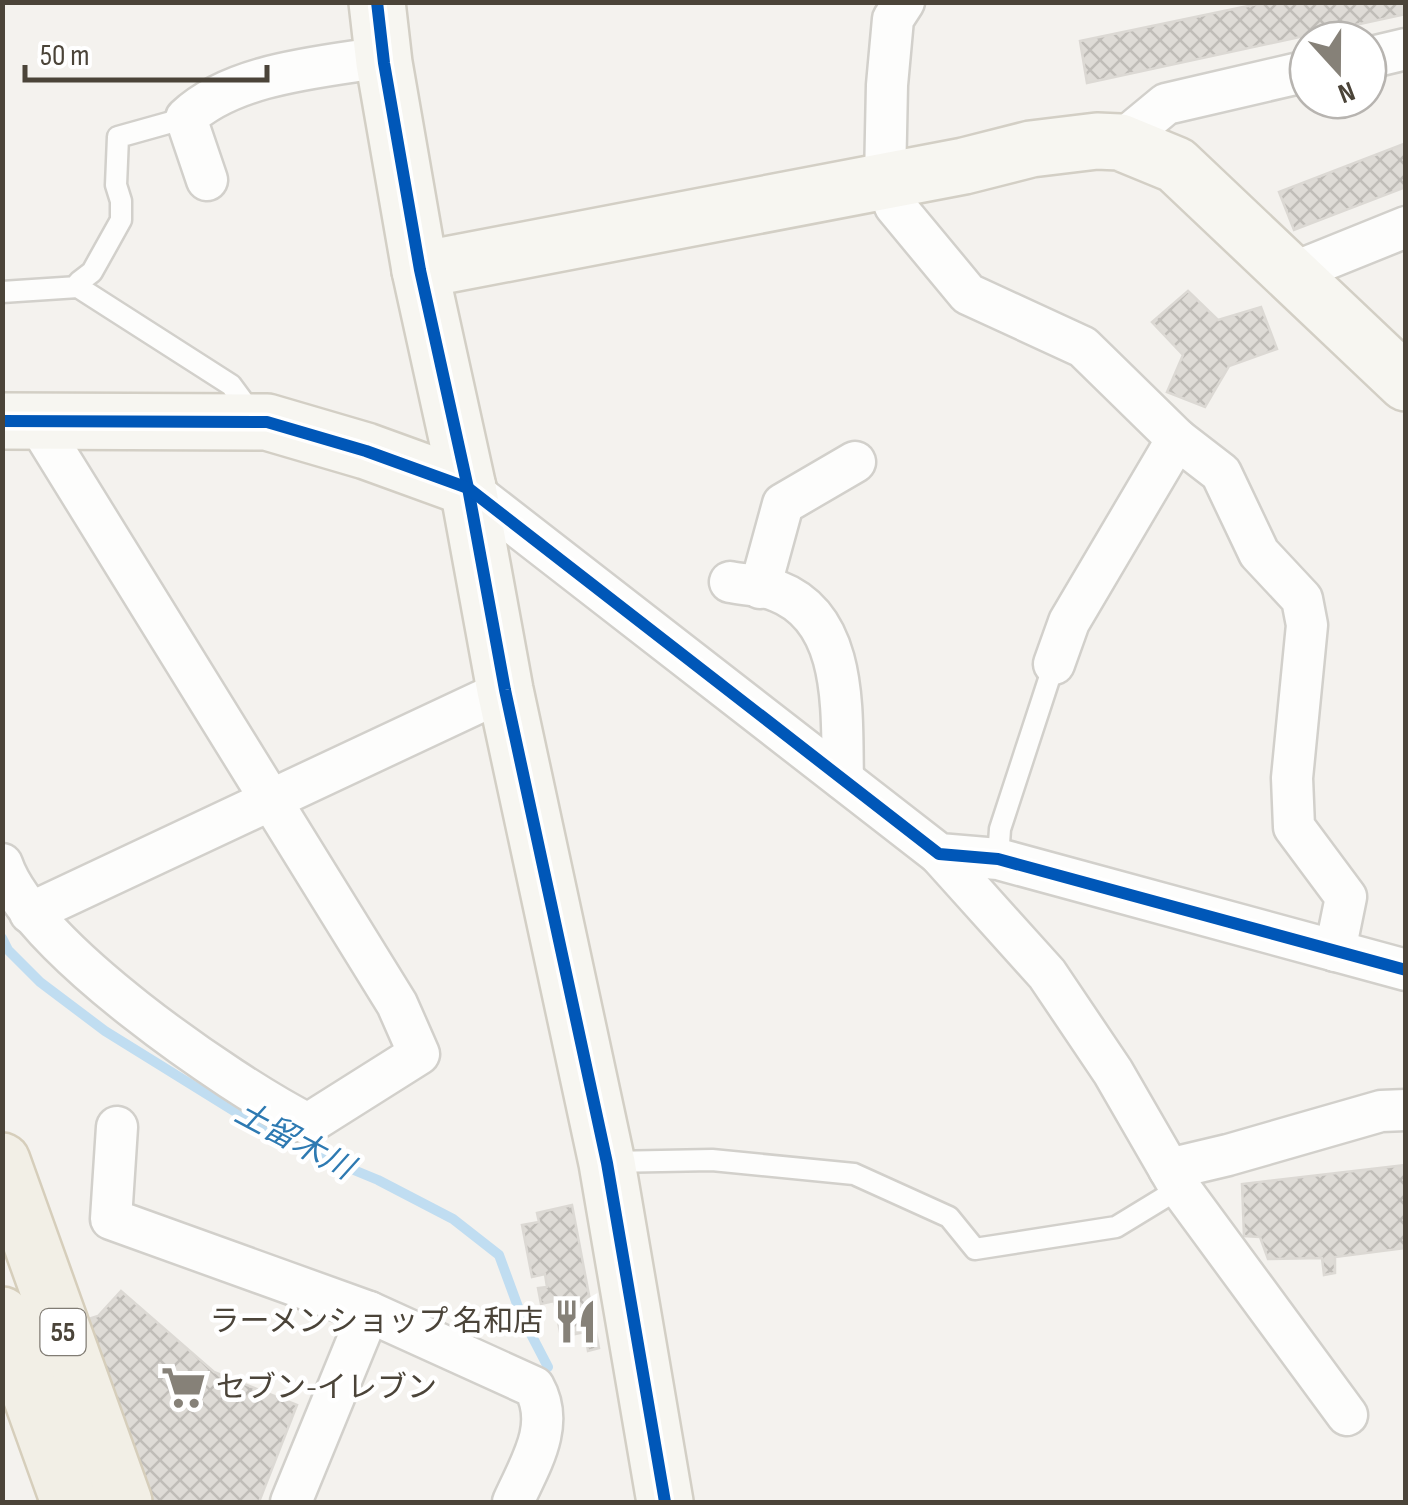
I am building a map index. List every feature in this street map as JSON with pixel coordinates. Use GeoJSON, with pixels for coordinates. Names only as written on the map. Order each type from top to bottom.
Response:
{"type":"FeatureCollection","features":[{"type":"Feature","properties":{"kind":"main road","name":"55"},"geometry":{"type":"LineString","coordinates":[[2,1160],[124,1502]]}},
{"type":"Feature","properties":{"kind":"main road","name":"55"},"geometry":{"type":"LineString","coordinates":[[2,1315],[68,1502]]}},
{"type":"Feature","properties":{"kind":"street"},"geometry":{"type":"LineString","coordinates":[[377,2],[420,270],[607,1162],[665,1502]]}},
{"type":"Feature","properties":{"kind":"street"},"geometry":{"type":"LineString","coordinates":[[904,2],[893,19],[885,180],[895,206],[968,294],[1083,347],[1177,439],[1221,473],[1259,553],[1302,598],[1307,626],[1292,778],[1294,827],[1346,898],[1335,952]]}},
{"type":"Feature","properties":{"kind":"street"},"geometry":{"type":"LineString","coordinates":[[206,180],[186,118],[199,106],[287,72],[383,57]]}},
{"type":"Feature","properties":{"kind":"street"},"geometry":{"type":"LineString","coordinates":[[1120,142],[1166,104],[1288,77]]}},
{"type":"Feature","properties":{"kind":"street"},"geometry":{"type":"LineString","coordinates":[[420,270],[964,166],[1031,149],[1120,142],[1176,166],[1406,383]]}},
{"type":"Feature","properties":{"kind":"street"},"geometry":{"type":"LineString","coordinates":[[1297,280],[1307,267],[1406,228]]}},
{"type":"Feature","properties":{"kind":"street"},"geometry":{"type":"LineString","coordinates":[[20,422],[258,422],[366,451],[468,488],[939,854],[1047,974],[1114,1072],[1175,1179],[1347,1415]]}},
{"type":"Feature","properties":{"kind":"street"},"geometry":{"type":"LineString","coordinates":[[2,864],[30,912],[70,953],[184,1046],[308,1124],[419,1054],[397,1004],[269,799],[20,422]]}},
{"type":"Feature","properties":{"kind":"street"},"geometry":{"type":"LineString","coordinates":[[1054,664],[1070,622],[1177,439]]}},
{"type":"Feature","properties":{"kind":"street"},"geometry":{"type":"LineString","coordinates":[[842,779],[836,664],[817,618],[778,591],[745,585],[783,504],[855,462]]}},
{"type":"Feature","properties":{"kind":"street"},"geometry":{"type":"LineString","coordinates":[[30,912],[505,690]]}},
{"type":"Feature","properties":{"kind":"street"},"geometry":{"type":"LineString","coordinates":[[939,854],[998,858],[1406,970]]}},
{"type":"Feature","properties":{"kind":"street"},"geometry":{"type":"LineString","coordinates":[[1175,1179],[1228,1156],[1381,1111],[1406,1110]]}},
{"type":"Feature","properties":{"kind":"street"},"geometry":{"type":"LineString","coordinates":[[117,1127],[111,1219],[369,1312],[534,1387],[541,1400],[544,1430],[514,1502]]}},
{"type":"Feature","properties":{"kind":"street"},"geometry":{"type":"LineString","coordinates":[[291,1502],[369,1312]]}},
{"type":"Feature","properties":{"kind":"lane"},"geometry":{"type":"LineString","coordinates":[[78,287],[92,272],[121,220],[116,185],[118,137],[186,118]]}},
{"type":"Feature","properties":{"kind":"lane"},"geometry":{"type":"LineString","coordinates":[[2,292],[78,287],[231,385],[258,422]]}},
{"type":"Feature","properties":{"kind":"lane"},"geometry":{"type":"LineString","coordinates":[[998,858],[1000,829],[1054,664]]}},
{"type":"Feature","properties":{"kind":"lane"},"geometry":{"type":"LineString","coordinates":[[607,1162],[712,1160],[854,1174],[949,1217],[975,1249],[1116,1227],[1175,1179]]}},
{"type":"Feature","properties":{"kind":"building"},"geometry":{"type":"Polygon","coordinates":[[[1267,2],[1406,2],[1406,14],[1378,20],[1288,20],[1288,40],[1087,83],[1080,41],[1267,2]]]}},
{"type":"Feature","properties":{"kind":"building"},"geometry":{"type":"Polygon","coordinates":[[[1406,143],[1406,187],[1294,230],[1279,192],[1406,143]]]}},
{"type":"Feature","properties":{"kind":"building"},"geometry":{"type":"Polygon","coordinates":[[[1188,291],[1218,320],[1261,307],[1277,349],[1229,366],[1205,407],[1167,392],[1183,355],[1152,322],[1188,291]]]}},
{"type":"Feature","properties":{"kind":"building"},"geometry":{"type":"Polygon","coordinates":[[[1406,1165],[1406,1248],[1335,1257],[1335,1273],[1324,1275],[1322,1258],[1268,1259],[1260,1237],[1244,1236],[1242,1184],[1406,1165]]]}},
{"type":"Feature","properties":{"kind":"building"},"geometry":{"type":"Polygon","coordinates":[[[572,1205],[599,1348],[588,1351],[585,1332],[561,1337],[554,1301],[541,1304],[538,1288],[547,1287],[545,1274],[532,1277],[522,1225],[539,1222],[537,1213],[572,1205]]]}},
{"type":"Feature","properties":{"kind":"building","name":"セブン-イレブン"},"geometry":{"type":"Polygon","coordinates":[[[121,1291],[214,1372],[297,1405],[259,1502],[150,1502],[85,1320],[98,1316],[121,1291]]]}},
{"type":"Feature","properties":{"kind":"waterway","name":"土留木川"},"geometry":{"type":"LineString","coordinates":[[2,938],[8,950],[40,982],[105,1031],[279,1139],[378,1180],[453,1219],[499,1255],[521,1315],[548,1367]]}},
{"type":"Feature","properties":{"kind":"cycle path"},"geometry":{"type":"LineString","coordinates":[[377,2],[420,270],[607,1163],[665,1502]]}},
{"type":"Feature","properties":{"kind":"cycle path"},"geometry":{"type":"LineString","coordinates":[[2,421],[267,422],[366,451],[468,488],[939,854],[998,859],[1406,970]]}},
{"type":"Feature","properties":{"kind":"place","name":"ラーメンショップ 名和店"},"geometry":{"type":"Point","coordinates":[576,1322]}},
{"type":"Feature","properties":{"kind":"place","name":"セブン-イレブン"},"geometry":{"type":"Point","coordinates":[183,1388]}}]}
